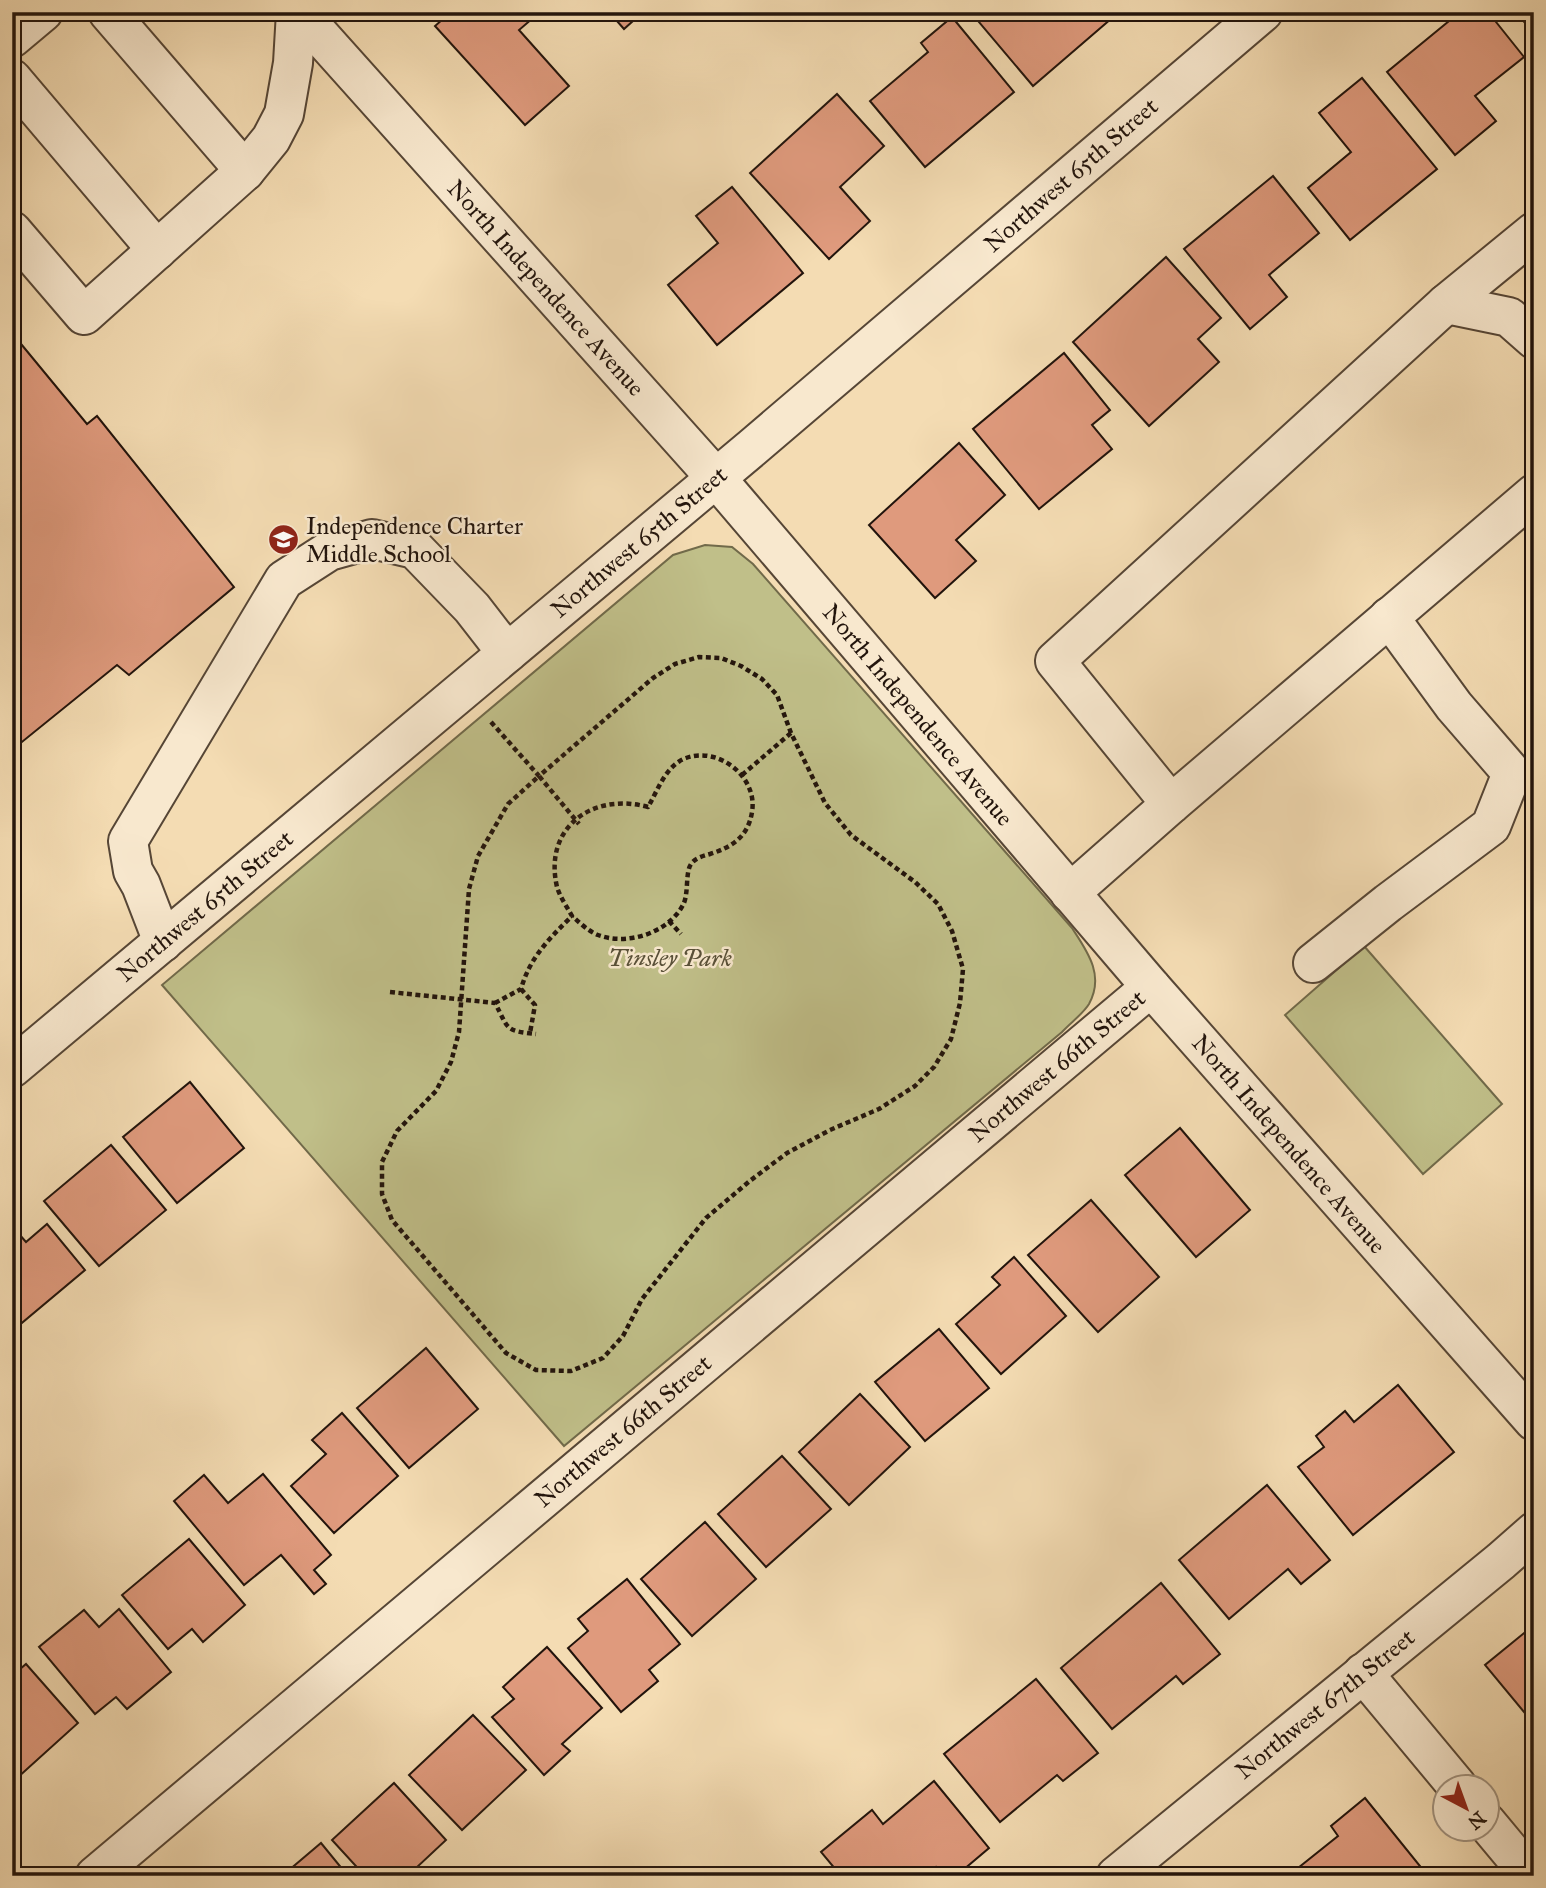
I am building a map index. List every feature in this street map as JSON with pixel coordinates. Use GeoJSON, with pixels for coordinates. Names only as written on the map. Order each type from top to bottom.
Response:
{"type":"FeatureCollection","features":[{"type":"Feature","properties":{"kind":"street"},"geometry":{"type":"LineString","coordinates":[[12,38],[43,12]]}},
{"type":"Feature","properties":{"kind":"street"},"geometry":{"type":"LineString","coordinates":[[108,12],[245,171]]}},
{"type":"Feature","properties":{"kind":"street"},"geometry":{"type":"LineString","coordinates":[[12,231],[83,315],[245,171],[271,139],[284,114],[298,12]]}},
{"type":"Feature","properties":{"kind":"street","name":"North Independence Avenue"},"geometry":{"type":"LineString","coordinates":[[298,12],[716,478],[1151,987],[1534,1421]]}},
{"type":"Feature","properties":{"kind":"street","name":"Northwest 65th Street"},"geometry":{"type":"LineString","coordinates":[[12,1068],[716,478],[1263,12]]}},
{"type":"Feature","properties":{"kind":"street"},"geometry":{"type":"LineString","coordinates":[[12,79],[157,250]]}},
{"type":"Feature","properties":{"kind":"street"},"geometry":{"type":"LineString","coordinates":[[1171,804],[1055,661],[1446,304],[1534,232]]}},
{"type":"Feature","properties":{"kind":"street"},"geometry":{"type":"LineString","coordinates":[[1446,304],[1509,317],[1534,339]]}},
{"type":"Feature","properties":{"kind":"street"},"geometry":{"type":"LineString","coordinates":[[1070,893],[1534,494]]}},
{"type":"Feature","properties":{"kind":"street"},"geometry":{"type":"LineString","coordinates":[[163,942],[133,871],[128,841],[284,580],[329,551],[372,539],[415,549],[472,608],[507,653]]}},
{"type":"Feature","properties":{"kind":"street"},"geometry":{"type":"LineString","coordinates":[[1313,963],[1491,826],[1523,785],[1454,706],[1389,617]]}},
{"type":"Feature","properties":{"kind":"street","name":"Northwest 66th Street"},"geometry":{"type":"LineString","coordinates":[[95,1876],[1151,987]]}},
{"type":"Feature","properties":{"kind":"street","name":"Northwest 67th Street"},"geometry":{"type":"LineString","coordinates":[[1116,1876],[1534,1532]]}},
{"type":"Feature","properties":{"kind":"street"},"geometry":{"type":"LineString","coordinates":[[1363,1673],[1445,1772]]}},
{"type":"Feature","properties":{"kind":"street"},"geometry":{"type":"LineString","coordinates":[[1500,1839],[1531,1876]]}},
{"type":"Feature","properties":{"kind":"path"},"geometry":{"type":"LineString","coordinates":[[699,657],[721,658],[741,666],[762,679],[777,695],[791,733],[825,803],[851,835],[915,882],[938,904],[952,931],[963,969],[960,1003],[951,1038],[934,1067],[915,1086],[879,1109],[830,1130],[787,1153],[706,1218],[642,1299],[623,1336],[603,1358],[571,1371],[536,1370],[506,1353],[392,1220],[383,1194],[382,1162],[397,1131],[436,1091],[451,1062],[459,1032],[469,889],[478,856],[508,804],[653,678],[675,664],[699,657]]}},
{"type":"Feature","properties":{"kind":"path"},"geometry":{"type":"LineString","coordinates":[[463,690],[579,824]]}},
{"type":"Feature","properties":{"kind":"path"},"geometry":{"type":"LineString","coordinates":[[742,775],[791,733]]}},
{"type":"Feature","properties":{"kind":"path"},"geometry":{"type":"LineString","coordinates":[[706,756],[724,761],[748,782],[752,796],[753,810],[749,826],[741,839],[690,864],[683,905],[669,921],[647,934],[617,939],[599,935],[572,916],[558,889],[556,856],[560,841],[575,819],[607,804],[622,802],[648,807],[669,769],[687,758],[706,756]]}},
{"type":"Feature","properties":{"kind":"path"},"geometry":{"type":"LineString","coordinates":[[390,992],[495,1003],[522,989],[534,956],[572,916]]}},
{"type":"Feature","properties":{"kind":"path"},"geometry":{"type":"LineString","coordinates":[[669,921],[681,934]]}},
{"type":"Feature","properties":{"kind":"path"},"geometry":{"type":"LineString","coordinates":[[495,1003],[503,1024],[513,1031],[533,1034],[534,1005],[522,989]]}},
{"type":"Feature","properties":{"kind":"green space","name":"Tinsley Park"},"geometry":{"type":"Polygon","coordinates":[[[705,545],[732,547],[753,564],[1072,928],[1092,964],[1095,983],[1089,1004],[1062,1032],[564,1446],[162,985],[673,555],[705,545]]]}},
{"type":"Feature","properties":{"kind":"green space"},"geometry":{"type":"Polygon","coordinates":[[[1364,946],[1502,1104],[1423,1174],[1285,1015],[1364,946]]]}},
{"type":"Feature","properties":{"kind":"building"},"geometry":{"type":"Polygon","coordinates":[[[451,12],[540,12],[519,30],[569,86],[525,125],[435,26],[451,12]]]}},
{"type":"Feature","properties":{"kind":"building"},"geometry":{"type":"Polygon","coordinates":[[[609,12],[643,12],[624,29],[609,12]]]}},
{"type":"Feature","properties":{"kind":"building"},"geometry":{"type":"Polygon","coordinates":[[[989,12],[1119,12],[1033,86],[978,21],[989,12]]]}},
{"type":"Feature","properties":{"kind":"building"},"geometry":{"type":"Polygon","coordinates":[[[1460,12],[1488,12],[1524,57],[1475,96],[1496,121],[1455,155],[1387,72],[1460,12]]]}},
{"type":"Feature","properties":{"kind":"building"},"geometry":{"type":"Polygon","coordinates":[[[1516,12],[1534,12],[1534,34],[1516,12]]]}},
{"type":"Feature","properties":{"kind":"building"},"geometry":{"type":"Polygon","coordinates":[[[952,17],[1014,92],[925,167],[870,101],[928,52],[921,43],[952,17]]]}},
{"type":"Feature","properties":{"kind":"building"},"geometry":{"type":"Polygon","coordinates":[[[1362,78],[1437,169],[1350,240],[1308,188],[1351,152],[1319,113],[1362,78]]]}},
{"type":"Feature","properties":{"kind":"building"},"geometry":{"type":"Polygon","coordinates":[[[837,94],[884,146],[840,187],[870,221],[829,259],[750,173],[837,94]]]}},
{"type":"Feature","properties":{"kind":"building"},"geometry":{"type":"Polygon","coordinates":[[[1273,176],[1319,233],[1269,275],[1287,297],[1250,329],[1184,249],[1273,176]]]}},
{"type":"Feature","properties":{"kind":"building"},"geometry":{"type":"Polygon","coordinates":[[[732,187],[803,273],[717,345],[668,285],[718,243],[696,216],[732,187]]]}},
{"type":"Feature","properties":{"kind":"building"},"geometry":{"type":"Polygon","coordinates":[[[1166,257],[1221,318],[1198,339],[1219,362],[1149,426],[1073,342],[1166,257]]]}},
{"type":"Feature","properties":{"kind":"building"},"geometry":{"type":"Polygon","coordinates":[[[12,333],[87,424],[97,416],[234,587],[129,675],[117,665],[12,750],[12,551],[17,547],[12,542],[12,333]]]}},
{"type":"Feature","properties":{"kind":"building"},"geometry":{"type":"Polygon","coordinates":[[[1064,353],[1110,410],[1092,425],[1112,449],[1039,509],[973,429],[1064,353]]]}},
{"type":"Feature","properties":{"kind":"building"},"geometry":{"type":"Polygon","coordinates":[[[959,443],[1005,495],[956,540],[976,561],[935,598],[869,525],[959,443]]]}},
{"type":"Feature","properties":{"kind":"building"},"geometry":{"type":"Polygon","coordinates":[[[190,1082],[244,1148],[177,1203],[123,1137],[190,1082]]]}},
{"type":"Feature","properties":{"kind":"building"},"geometry":{"type":"Polygon","coordinates":[[[1180,1128],[1250,1210],[1196,1257],[1125,1175],[1180,1128]]]}},
{"type":"Feature","properties":{"kind":"building"},"geometry":{"type":"Polygon","coordinates":[[[111,1145],[166,1210],[99,1266],[44,1201],[111,1145]]]}},
{"type":"Feature","properties":{"kind":"building"},"geometry":{"type":"Polygon","coordinates":[[[1091,1200],[1159,1277],[1098,1332],[1028,1255],[1091,1200]]]}},
{"type":"Feature","properties":{"kind":"building"},"geometry":{"type":"Polygon","coordinates":[[[47,1224],[85,1270],[17,1327],[12,1321],[12,1226],[26,1242],[47,1224]]]}},
{"type":"Feature","properties":{"kind":"building"},"geometry":{"type":"Polygon","coordinates":[[[1014,1257],[1066,1316],[1001,1374],[956,1324],[1000,1285],[992,1277],[1014,1257]]]}},
{"type":"Feature","properties":{"kind":"building"},"geometry":{"type":"Polygon","coordinates":[[[939,1329],[989,1388],[925,1441],[875,1382],[939,1329]]]}},
{"type":"Feature","properties":{"kind":"building"},"geometry":{"type":"Polygon","coordinates":[[[426,1348],[478,1409],[409,1468],[357,1408],[426,1348]]]}},
{"type":"Feature","properties":{"kind":"building"},"geometry":{"type":"Polygon","coordinates":[[[1398,1385],[1454,1452],[1353,1535],[1298,1467],[1324,1447],[1316,1436],[1345,1411],[1354,1422],[1398,1385]]]}},
{"type":"Feature","properties":{"kind":"building"},"geometry":{"type":"Polygon","coordinates":[[[860,1394],[910,1447],[849,1505],[799,1452],[860,1394]]]}},
{"type":"Feature","properties":{"kind":"building"},"geometry":{"type":"Polygon","coordinates":[[[342,1413],[398,1476],[334,1533],[291,1486],[326,1454],[312,1440],[342,1413]]]}},
{"type":"Feature","properties":{"kind":"building"},"geometry":{"type":"Polygon","coordinates":[[[782,1456],[831,1509],[766,1567],[718,1514],[782,1456]]]}},
{"type":"Feature","properties":{"kind":"building"},"geometry":{"type":"Polygon","coordinates":[[[263,1474],[331,1555],[314,1570],[326,1584],[314,1594],[281,1555],[244,1585],[174,1501],[204,1475],[228,1503],[263,1474]]]}},
{"type":"Feature","properties":{"kind":"building"},"geometry":{"type":"Polygon","coordinates":[[[1267,1485],[1330,1560],[1301,1584],[1288,1569],[1229,1619],[1179,1560],[1267,1485]]]}},
{"type":"Feature","properties":{"kind":"building"},"geometry":{"type":"Polygon","coordinates":[[[705,1522],[756,1579],[692,1636],[641,1579],[705,1522]]]}},
{"type":"Feature","properties":{"kind":"building"},"geometry":{"type":"Polygon","coordinates":[[[189,1539],[245,1605],[203,1642],[192,1629],[168,1649],[122,1595],[189,1539]]]}},
{"type":"Feature","properties":{"kind":"building"},"geometry":{"type":"Polygon","coordinates":[[[627,1579],[680,1644],[649,1670],[658,1681],[621,1712],[568,1648],[588,1631],[578,1619],[627,1579]]]}},
{"type":"Feature","properties":{"kind":"building"},"geometry":{"type":"Polygon","coordinates":[[[1161,1583],[1220,1654],[1183,1684],[1176,1676],[1112,1729],[1061,1668],[1161,1583]]]}},
{"type":"Feature","properties":{"kind":"building"},"geometry":{"type":"Polygon","coordinates":[[[119,1609],[171,1672],[127,1709],[116,1697],[95,1714],[39,1647],[84,1610],[99,1627],[119,1609]]]}},
{"type":"Feature","properties":{"kind":"building"},"geometry":{"type":"Polygon","coordinates":[[[1534,1625],[1534,1724],[1485,1665],[1534,1625]]]}},
{"type":"Feature","properties":{"kind":"building"},"geometry":{"type":"Polygon","coordinates":[[[547,1647],[602,1708],[562,1744],[570,1751],[544,1775],[492,1717],[514,1699],[503,1687],[547,1647]]]}},
{"type":"Feature","properties":{"kind":"building"},"geometry":{"type":"Polygon","coordinates":[[[26,1664],[78,1723],[16,1779],[12,1775],[12,1676],[26,1664]]]}},
{"type":"Feature","properties":{"kind":"building"},"geometry":{"type":"Polygon","coordinates":[[[1036,1679],[1098,1753],[1063,1781],[1057,1775],[1000,1822],[944,1754],[1036,1679]]]}},
{"type":"Feature","properties":{"kind":"building"},"geometry":{"type":"Polygon","coordinates":[[[473,1715],[526,1770],[462,1830],[409,1775],[473,1715]]]}},
{"type":"Feature","properties":{"kind":"building"},"geometry":{"type":"Polygon","coordinates":[[[934,1781],[989,1848],[956,1876],[943,1876],[936,1867],[926,1876],[841,1876],[821,1852],[872,1810],[883,1824],[934,1781]]]}},
{"type":"Feature","properties":{"kind":"building"},"geometry":{"type":"Polygon","coordinates":[[[394,1783],[446,1840],[416,1868],[423,1876],[365,1876],[332,1840],[394,1783]]]}},
{"type":"Feature","properties":{"kind":"building"},"geometry":{"type":"Polygon","coordinates":[[[1365,1798],[1428,1876],[1288,1876],[1338,1836],[1331,1826],[1365,1798]]]}},
{"type":"Feature","properties":{"kind":"building"},"geometry":{"type":"Polygon","coordinates":[[[321,1843],[348,1876],[282,1876],[321,1843]]]}},
{"type":"Feature","properties":{"kind":"place","name":"Independence Charter Middle School"},"geometry":{"type":"Point","coordinates":[283,540]}}]}
